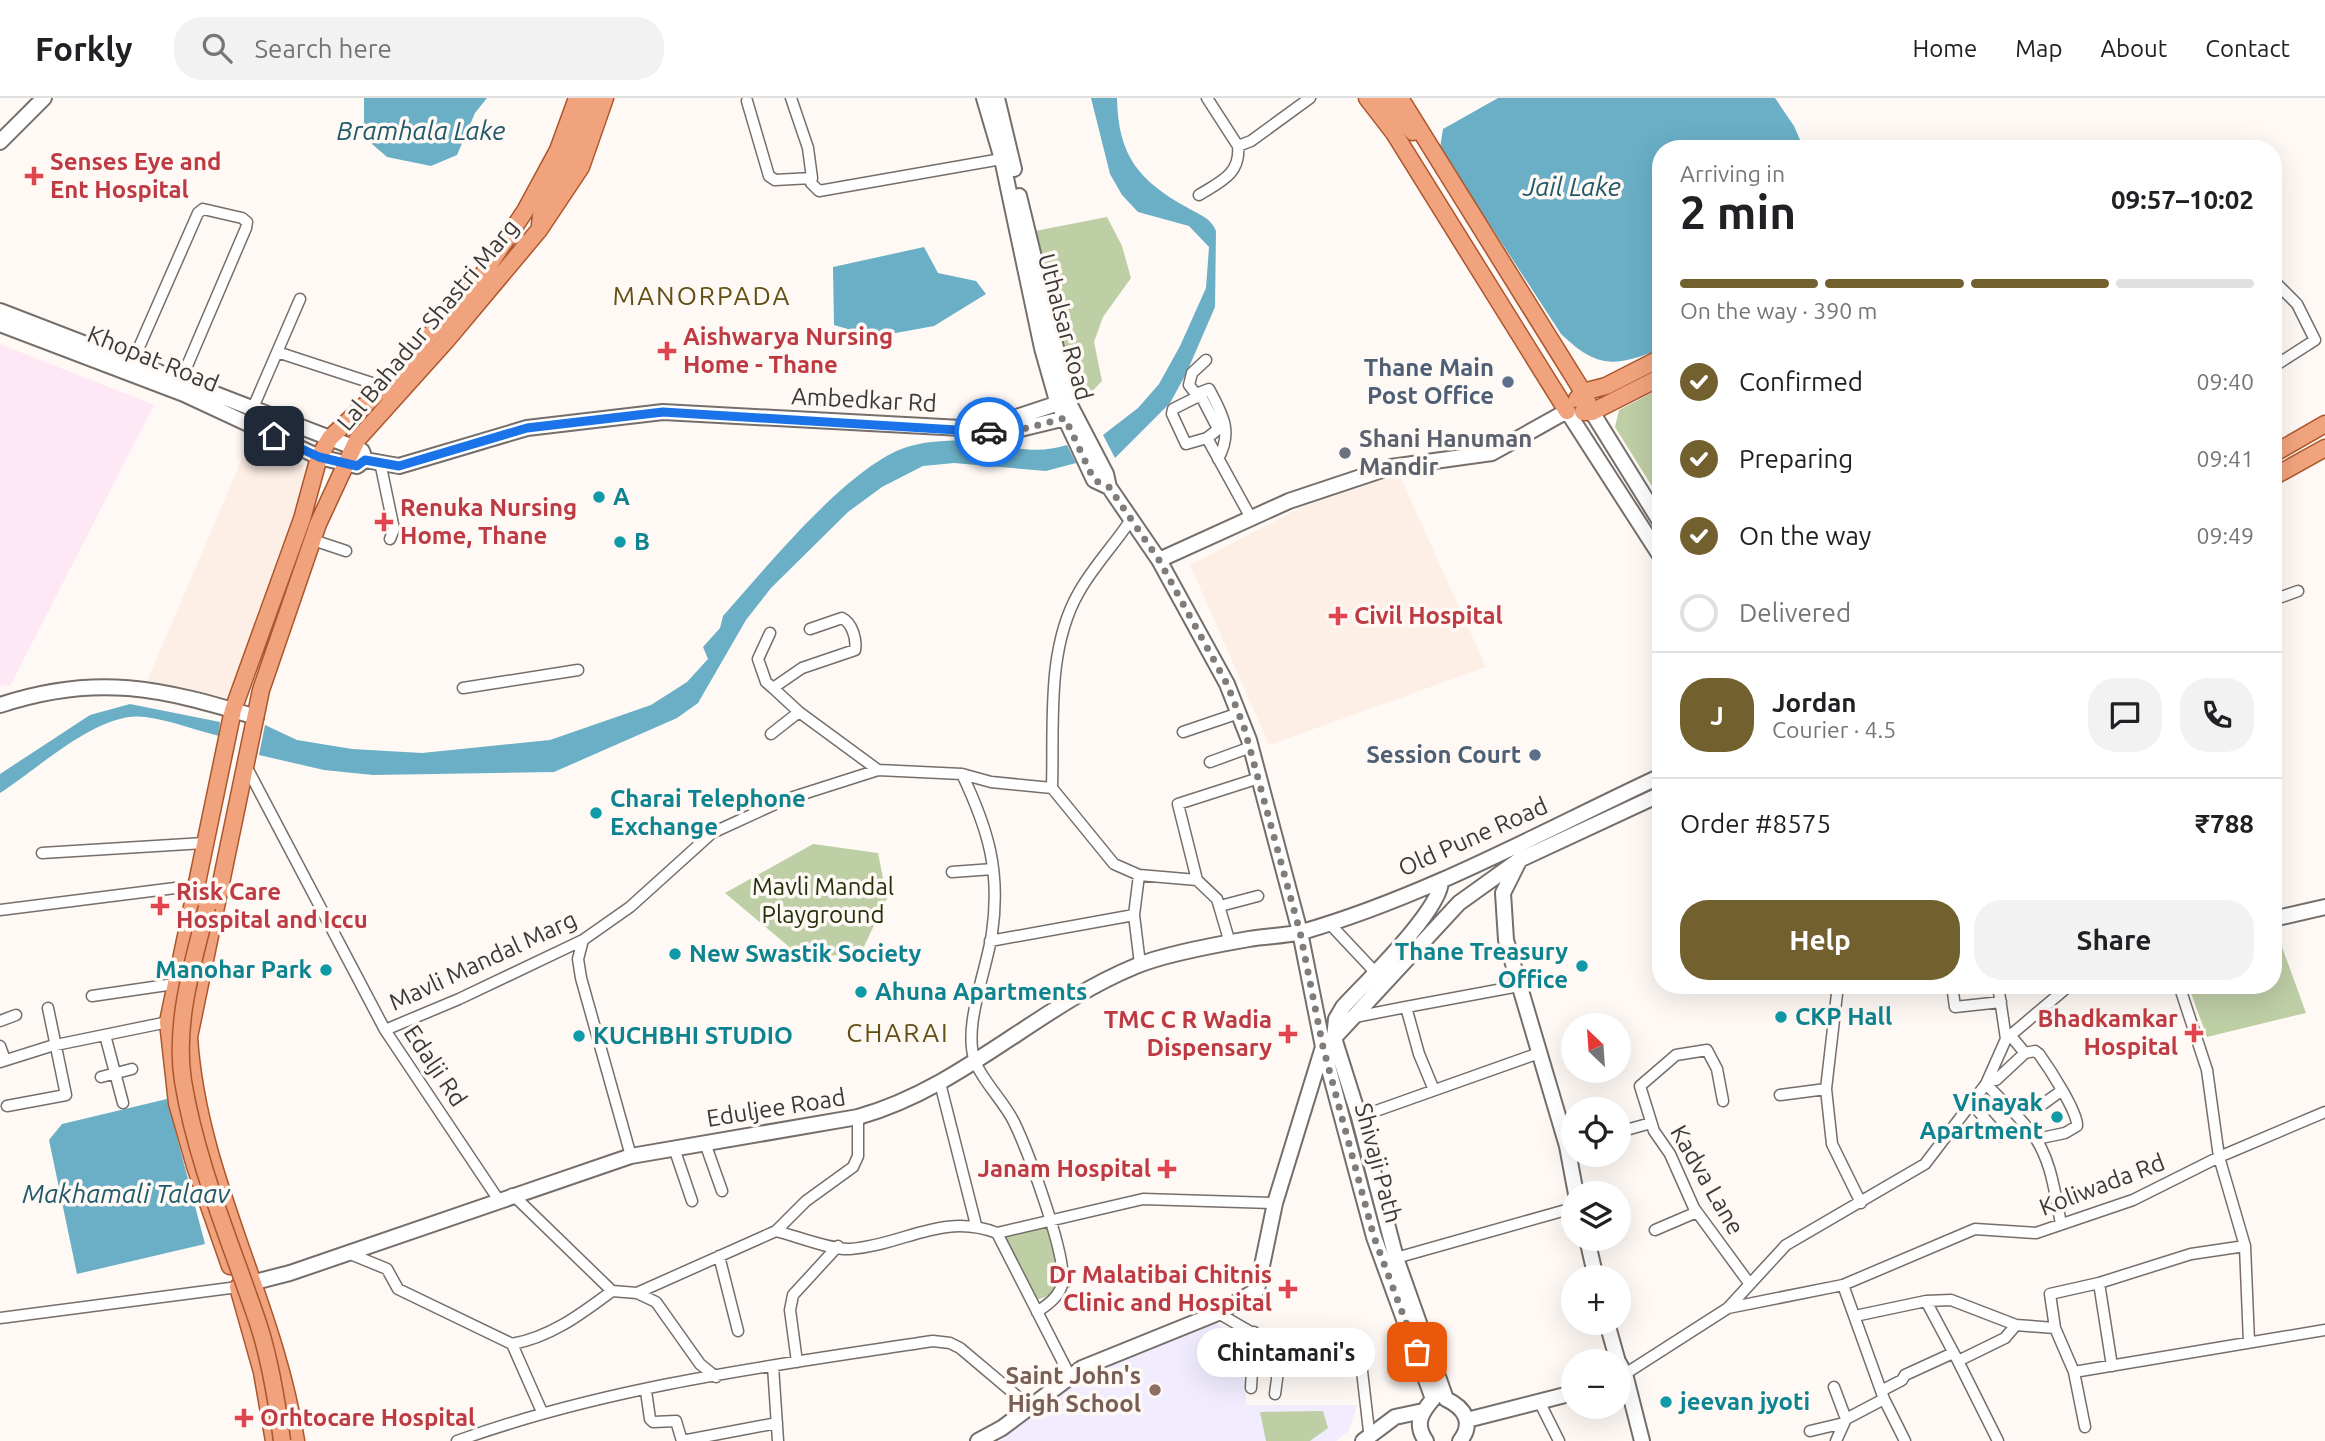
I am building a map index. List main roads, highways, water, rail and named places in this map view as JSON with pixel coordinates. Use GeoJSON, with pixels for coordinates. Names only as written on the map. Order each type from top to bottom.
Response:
{"type":"FeatureCollection","features":[{"type":"Feature","properties":{"kind":"main road"},"geometry":{"type":"LineString","coordinates":[[2,134],[44,98]]}},
{"type":"Feature","properties":{"kind":"main road","name":"Lal Bahadur Shastri Marg"},"geometry":{"type":"LineString","coordinates":[[296,1441],[280,1371],[195,1166],[177,1103],[168,1022],[174,984],[199,885],[204,844],[233,710],[302,519],[319,457],[330,438],[384,387],[481,276],[518,220],[558,150],[577,98]]}},
{"type":"Feature","properties":{"kind":"main road"},"geometry":{"type":"LineString","coordinates":[[539,230],[542,207],[566,162],[590,98]]}},
{"type":"Feature","properties":{"kind":"main road","name":"Lal Bahadur Shastri Marg"},"geometry":{"type":"LineString","coordinates":[[274,1441],[245,1284],[191,1067],[189,1037],[201,992],[226,849],[261,690],[313,540],[353,447],[539,230],[581,167],[605,98]]}},
{"type":"Feature","properties":{"kind":"main road"},"geometry":{"type":"LineString","coordinates":[[1367,98],[1394,133],[1652,543]]}},
{"type":"Feature","properties":{"kind":"main road"},"geometry":{"type":"LineString","coordinates":[[1384,98],[1397,106],[1442,166],[1652,509]]}},
{"type":"Feature","properties":{"kind":"main road","name":"Uthalsar Road"},"geometry":{"type":"LineString","coordinates":[[992,103],[1027,251],[1042,348],[1094,480],[1109,487],[1159,560],[1227,684],[1251,747],[1300,932]]}},
{"type":"Feature","properties":{"kind":"main road"},"geometry":{"type":"LineString","coordinates":[[518,220],[542,207]]}},
{"type":"Feature","properties":{"kind":"main road","name":"Khopat Road"},"geometry":{"type":"LineString","coordinates":[[0,311],[353,447]]}},
{"type":"Feature","properties":{"kind":"main road","name":"Khopat Road"},"geometry":{"type":"LineString","coordinates":[[0,324],[184,394],[319,457],[357,466],[372,461]]}},
{"type":"Feature","properties":{"kind":"main road"},"geometry":{"type":"LineString","coordinates":[[1159,560],[1289,500],[1391,467],[1492,453],[1567,411],[1583,392],[1606,386],[1652,363]]}},
{"type":"Feature","properties":{"kind":"main road"},"geometry":{"type":"LineString","coordinates":[[1567,411],[1592,412],[1652,382]]}},
{"type":"Feature","properties":{"kind":"main road","name":"Ambedkar Rd"},"geometry":{"type":"LineString","coordinates":[[372,461],[399,466],[527,428],[663,412],[980,429],[1063,401]]}},
{"type":"Feature","properties":{"kind":"main road"},"geometry":{"type":"LineString","coordinates":[[980,429],[1000,435],[1070,417]]}},
{"type":"Feature","properties":{"kind":"main road"},"geometry":{"type":"LineString","coordinates":[[2282,449],[2325,424]]}},
{"type":"Feature","properties":{"kind":"main road"},"geometry":{"type":"LineString","coordinates":[[353,447],[362,451],[372,461]]}},
{"type":"Feature","properties":{"kind":"main road"},"geometry":{"type":"LineString","coordinates":[[2282,472],[2325,447]]}},
{"type":"Feature","properties":{"kind":"main road"},"geometry":{"type":"LineString","coordinates":[[0,705],[43,691],[82,685],[122,685],[256,717]]}},
{"type":"Feature","properties":{"kind":"main road","name":"Old Pune Road"},"geometry":{"type":"LineString","coordinates":[[1300,932],[1441,881],[1652,780]]}},
{"type":"Feature","properties":{"kind":"main road","name":"Old Pune Road"},"geometry":{"type":"LineString","coordinates":[[1329,1043],[1459,903],[1519,860],[1652,798]]}},
{"type":"Feature","properties":{"kind":"main road"},"geometry":{"type":"LineString","coordinates":[[204,844],[211,868],[206,908],[185,997],[183,1080],[209,1185],[263,1341],[274,1381],[282,1441]]}},
{"type":"Feature","properties":{"kind":"main road"},"geometry":{"type":"LineString","coordinates":[[211,868],[226,849]]}},
{"type":"Feature","properties":{"kind":"main road"},"geometry":{"type":"LineString","coordinates":[[1519,860],[1503,893],[1506,940],[1561,1118]]}},
{"type":"Feature","properties":{"kind":"main road"},"geometry":{"type":"LineString","coordinates":[[978,1441],[1002,1428],[1082,1368],[1218,1313],[1257,1290],[1275,1203],[1336,1019],[1343,1007],[1424,917],[1437,898],[1441,881]]}},
{"type":"Feature","properties":{"kind":"main road"},"geometry":{"type":"LineString","coordinates":[[2282,917],[2325,907]]}},
{"type":"Feature","properties":{"kind":"main road","name":"Eduljee Road"},"geometry":{"type":"LineString","coordinates":[[245,1284],[290,1273],[505,1197],[631,1156],[858,1117],[888,1109],[975,1063],[1088,987],[1140,964],[1230,943],[1300,932]]}},
{"type":"Feature","properties":{"kind":"main road","name":"Shivaji Path"},"geometry":{"type":"LineString","coordinates":[[1300,932],[1374,1237],[1440,1399]]}},
{"type":"Feature","properties":{"kind":"main road"},"geometry":{"type":"LineString","coordinates":[[1329,1043],[1359,1117],[1396,1258],[1440,1399]]}},
{"type":"Feature","properties":{"kind":"main road"},"geometry":{"type":"LineString","coordinates":[[1467,1420],[1561,1397]]}},
{"type":"Feature","properties":{"kind":"main road"},"geometry":{"type":"LineString","coordinates":[[1367,1439],[1395,1417],[1423,1411],[1440,1399]]}},
{"type":"Feature","properties":{"kind":"main road"},"geometry":{"type":"LineString","coordinates":[[1440,1399],[1461,1407],[1467,1420],[1462,1440]]}},
{"type":"Feature","properties":{"kind":"main road"},"geometry":{"type":"LineString","coordinates":[[1631,1405],[1642,1441]]}},
{"type":"Feature","properties":{"kind":"main road"},"geometry":{"type":"LineString","coordinates":[[1423,1411],[1419,1427],[1426,1441]]}},
{"type":"Feature","properties":{"kind":"water","name":"Bramhala Lake"},"geometry":{"type":"Polygon","coordinates":[[[364,98],[487,98],[475,113],[457,155],[431,166],[387,157],[372,144],[364,129],[364,98]]]}},
{"type":"Feature","properties":{"kind":"water"},"geometry":{"type":"Polygon","coordinates":[[[1091,98],[1117,98],[1122,136],[1134,165],[1156,188],[1205,217],[1216,231],[1215,307],[1186,374],[1170,403],[1115,458],[1103,435],[1138,408],[1159,384],[1180,346],[1206,288],[1209,247],[1189,226],[1138,212],[1122,195],[1110,174],[1091,98]]]}},
{"type":"Feature","properties":{"kind":"water","name":"Jail Lake"},"geometry":{"type":"Polygon","coordinates":[[[1498,98],[1775,98],[1800,140],[1652,140],[1652,352],[1631,359],[1607,361],[1586,354],[1561,334],[1440,148],[1443,129],[1498,98]]]}},
{"type":"Feature","properties":{"kind":"water"},"geometry":{"type":"Polygon","coordinates":[[[924,247],[938,273],[976,281],[986,294],[934,326],[874,337],[834,325],[833,267],[924,247]]]}},
{"type":"Feature","properties":{"kind":"water"},"geometry":{"type":"Polygon","coordinates":[[[998,441],[1032,450],[1067,445],[1076,463],[1046,471],[954,463],[923,466],[882,487],[848,512],[771,588],[746,620],[698,703],[677,718],[554,772],[373,775],[324,770],[259,755],[265,725],[297,740],[352,749],[422,753],[550,740],[651,705],[687,682],[708,659],[703,647],[720,628],[723,616],[809,521],[860,475],[884,458],[918,444],[998,441]]]}},
{"type":"Feature","properties":{"kind":"water"},"geometry":{"type":"Polygon","coordinates":[[[130,704],[220,722],[219,736],[154,718],[127,717],[108,723],[70,743],[0,793],[0,774],[90,715],[130,704]]]}},
{"type":"Feature","properties":{"kind":"water","name":"Makhamali Talaav"},"geometry":{"type":"Polygon","coordinates":[[[167,1099],[205,1244],[77,1274],[49,1140],[62,1124],[167,1099]]]}},
{"type":"Feature","properties":{"kind":"place","name":"Senses Eye and Ent Hospital"},"geometry":{"type":"Point","coordinates":[34,176]}},
{"type":"Feature","properties":{"kind":"place","name":"Aishwarya Nursing Home - Thane"},"geometry":{"type":"Point","coordinates":[667,351]}},
{"type":"Feature","properties":{"kind":"place","name":"Thane Main Post Office"},"geometry":{"type":"Point","coordinates":[1508,382]}},
{"type":"Feature","properties":{"kind":"place","name":"Shani Hanuman Mandir"},"geometry":{"type":"Point","coordinates":[1345,453]}},
{"type":"Feature","properties":{"kind":"place","name":"A"},"geometry":{"type":"Point","coordinates":[599,497]}},
{"type":"Feature","properties":{"kind":"place","name":"Renuka Nursing Home, Thane"},"geometry":{"type":"Point","coordinates":[384,522]}},
{"type":"Feature","properties":{"kind":"place","name":"B"},"geometry":{"type":"Point","coordinates":[620,542]}},
{"type":"Feature","properties":{"kind":"place","name":"Civil Hospital"},"geometry":{"type":"Point","coordinates":[1338,616]}},
{"type":"Feature","properties":{"kind":"place","name":"Session Court"},"geometry":{"type":"Point","coordinates":[1535,755]}},
{"type":"Feature","properties":{"kind":"place","name":"Charai Telephone Exchange"},"geometry":{"type":"Point","coordinates":[596,813]}},
{"type":"Feature","properties":{"kind":"place","name":"Risk Care Hospital and Iccu"},"geometry":{"type":"Point","coordinates":[160,906]}},
{"type":"Feature","properties":{"kind":"place","name":"New Swastik Society"},"geometry":{"type":"Point","coordinates":[675,954]}},
{"type":"Feature","properties":{"kind":"place","name":"Thane Treasury Office"},"geometry":{"type":"Point","coordinates":[1582,966]}},
{"type":"Feature","properties":{"kind":"place","name":"Manohar Park"},"geometry":{"type":"Point","coordinates":[326,970]}},
{"type":"Feature","properties":{"kind":"place","name":"Ahuna Apartments"},"geometry":{"type":"Point","coordinates":[861,992]}},
{"type":"Feature","properties":{"kind":"place","name":"CKP Hall"},"geometry":{"type":"Point","coordinates":[1781,1017]}},
{"type":"Feature","properties":{"kind":"place","name":"Bhadkamkar Hospital"},"geometry":{"type":"Point","coordinates":[2194,1033]}},
{"type":"Feature","properties":{"kind":"place","name":"TMC C R Wadia Dispensary"},"geometry":{"type":"Point","coordinates":[1288,1034]}},
{"type":"Feature","properties":{"kind":"place","name":"KUCHBHI STUDIO"},"geometry":{"type":"Point","coordinates":[579,1036]}},
{"type":"Feature","properties":{"kind":"place","name":"Vinayak Apartment"},"geometry":{"type":"Point","coordinates":[2057,1117]}},
{"type":"Feature","properties":{"kind":"place","name":"Janam Hospital"},"geometry":{"type":"Point","coordinates":[1167,1169]}},
{"type":"Feature","properties":{"kind":"place","name":"Dr Malatibai Chitnis Clinic and Hospital"},"geometry":{"type":"Point","coordinates":[1288,1289]}},
{"type":"Feature","properties":{"kind":"place","name":"Chintamani's"},"geometry":{"type":"Point","coordinates":[1417,1352]}},
{"type":"Feature","properties":{"kind":"place","name":"Saint John's High School"},"geometry":{"type":"Point","coordinates":[1155,1390]}},
{"type":"Feature","properties":{"kind":"place","name":"jeevan jyoti"},"geometry":{"type":"Point","coordinates":[1666,1402]}},
{"type":"Feature","properties":{"kind":"place","name":"Orhtocare Hospital"},"geometry":{"type":"Point","coordinates":[244,1418]}},
{"type":"Feature","properties":{"kind":"district","name":"MANORPADA"},"geometry":{"type":"Point","coordinates":[702,296]}},
{"type":"Feature","properties":{"kind":"district","name":"CHARAI"},"geometry":{"type":"Point","coordinates":[898,1033]}},
{"type":"Feature","properties":{"kind":"park label","name":"Mavli Mandal Playground"},"geometry":{"type":"Point","coordinates":[823,901]}}]}
